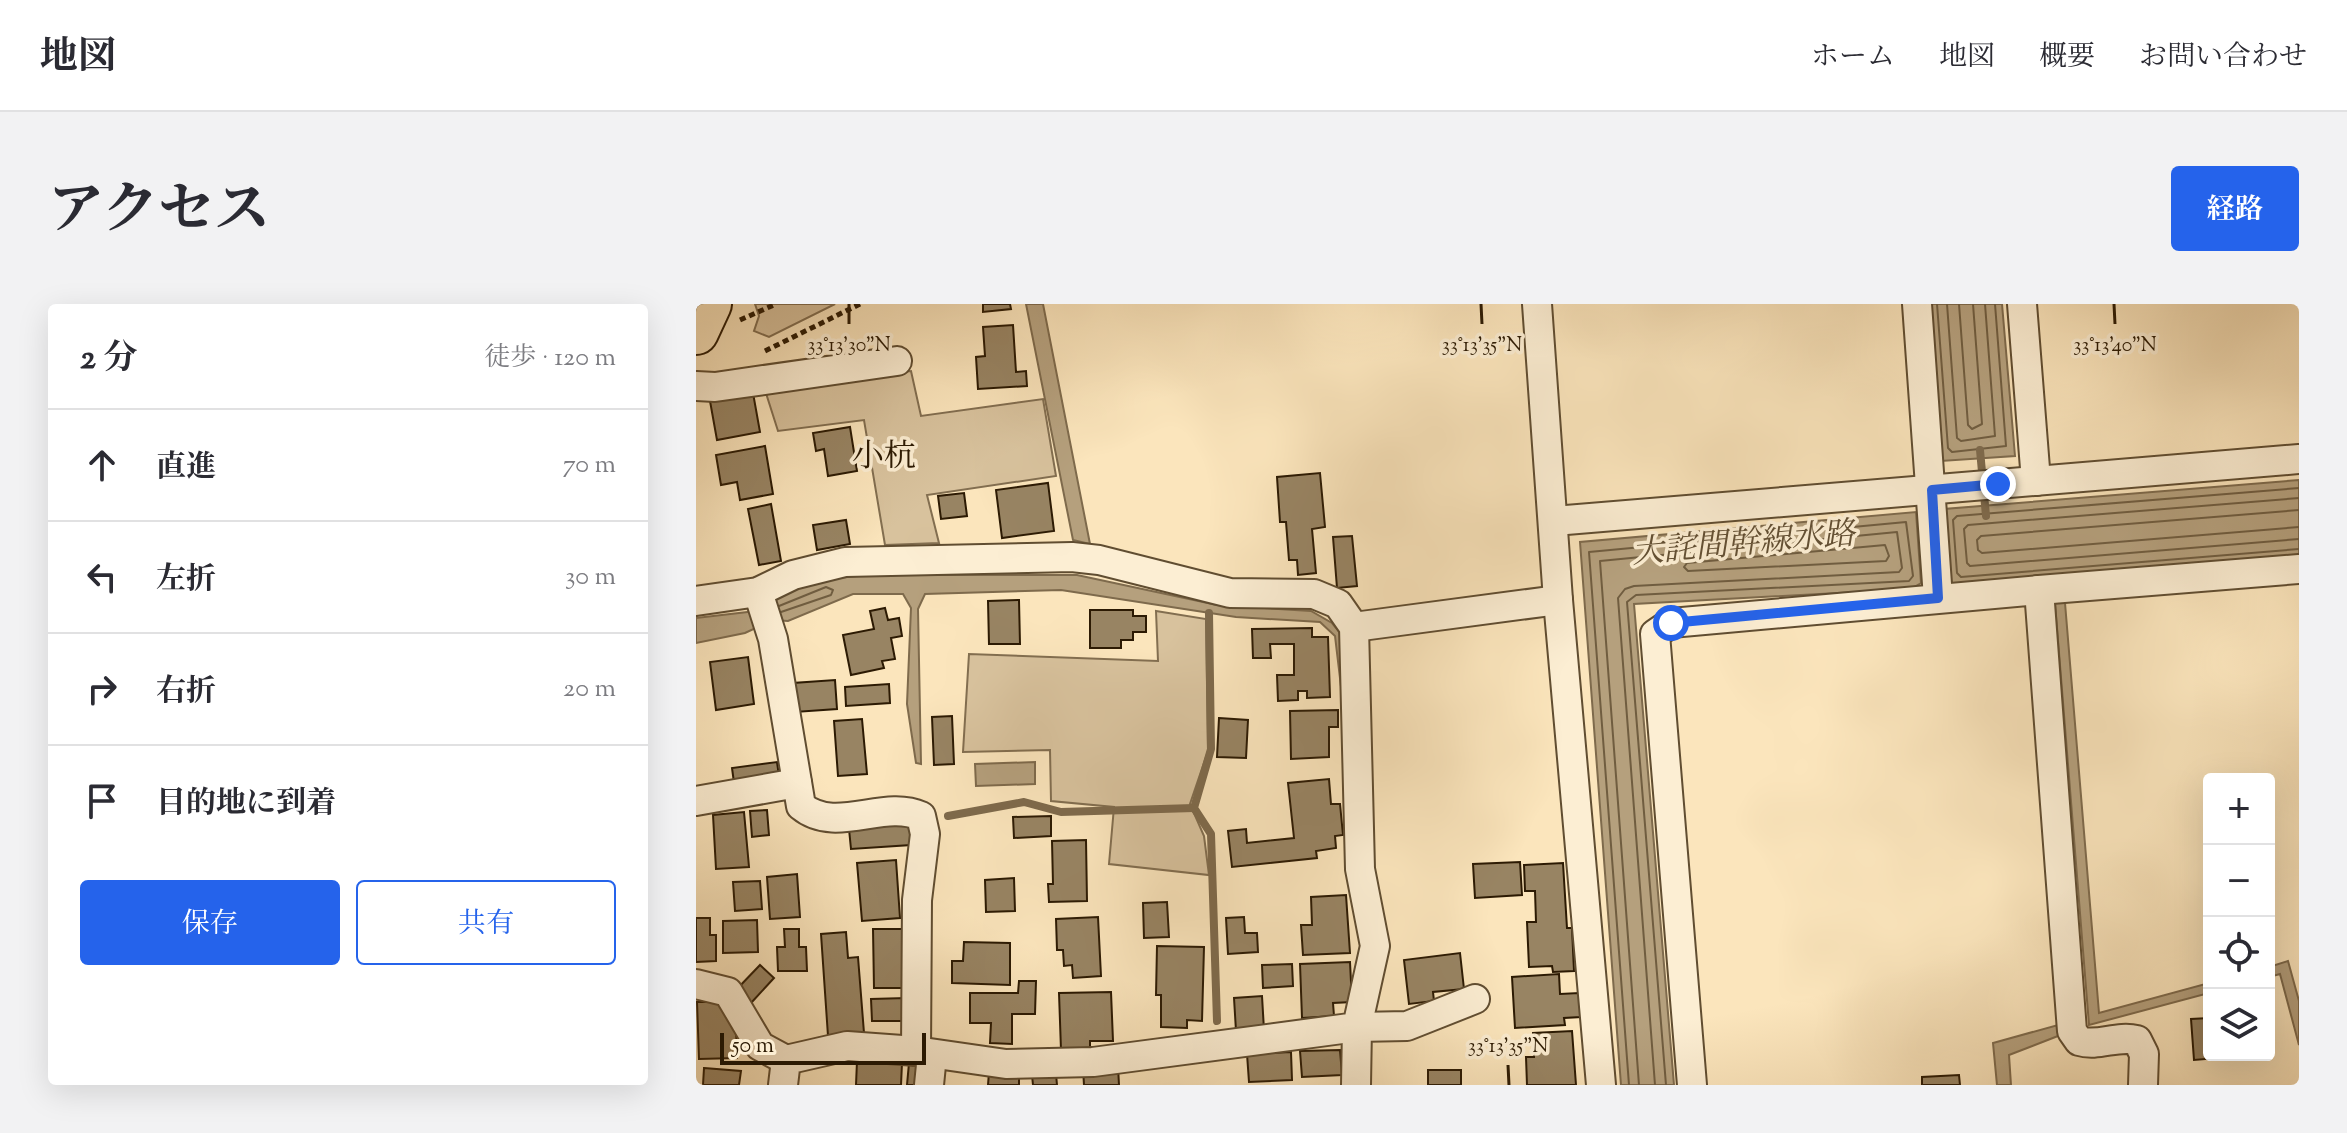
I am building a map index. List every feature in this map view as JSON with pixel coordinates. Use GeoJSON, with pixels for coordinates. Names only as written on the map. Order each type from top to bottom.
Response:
{"type":"FeatureCollection","features":[{"type":"Feature","properties":{"kind":"highway"},"geometry":{"type":"LineString","coordinates":[[696,332],[726,311]]}},
{"type":"Feature","properties":{"kind":"street"},"geometry":{"type":"LineString","coordinates":[[1537,304],[1558,600],[1601,1085]]}},
{"type":"Feature","properties":{"kind":"street"},"geometry":{"type":"LineString","coordinates":[[1917,304],[1938,598]]}},
{"type":"Feature","properties":{"kind":"street"},"geometry":{"type":"LineString","coordinates":[[2022,304],[2036,481]]}},
{"type":"Feature","properties":{"kind":"street"},"geometry":{"type":"LineString","coordinates":[[696,386],[715,387],[897,361]]}},
{"type":"Feature","properties":{"kind":"street"},"geometry":{"type":"LineString","coordinates":[[1554,521],[2299,459]]}},
{"type":"Feature","properties":{"kind":"street"},"geometry":{"type":"LineString","coordinates":[[696,601],[758,592],[793,575],[845,562],[1072,557],[1099,560],[1230,593],[1314,594],[1338,604],[1354,627],[1360,869],[1375,946],[1357,1027],[1356,1085]]}},
{"type":"Feature","properties":{"kind":"street"},"geometry":{"type":"LineString","coordinates":[[1692,1085],[1655,634],[1671,623],[2299,569]]}},
{"type":"Feature","properties":{"kind":"street"},"geometry":{"type":"LineString","coordinates":[[2039,590],[2072,1031],[2079,1041],[2089,1044],[2120,1036],[2137,1040],[2144,1054],[2143,1085]]}},
{"type":"Feature","properties":{"kind":"street"},"geometry":{"type":"LineString","coordinates":[[758,592],[773,639],[801,806],[814,817],[861,817],[906,809],[921,816],[925,834],[917,900],[924,1053],[929,1085]]}},
{"type":"Feature","properties":{"kind":"street"},"geometry":{"type":"LineString","coordinates":[[1354,627],[1558,600]]}},
{"type":"Feature","properties":{"kind":"street"},"geometry":{"type":"LineString","coordinates":[[696,801],[797,783]]}},
{"type":"Feature","properties":{"kind":"street"},"geometry":{"type":"LineString","coordinates":[[696,984],[728,992],[760,1046],[785,1072],[847,1046],[1006,1064],[1093,1062],[1357,1027],[1407,1026],[1475,999]]}},
{"type":"Feature","properties":{"kind":"path"},"geometry":{"type":"LineString","coordinates":[[726,311],[776,304]]}},
{"type":"Feature","properties":{"kind":"path"},"geometry":{"type":"LineString","coordinates":[[764,352],[860,304]]}},
{"type":"Feature","properties":{"kind":"shaded area"},"geometry":{"type":"Polygon","coordinates":[[[755,304],[835,304],[769,337],[754,331],[759,316],[755,304]]]}},
{"type":"Feature","properties":{"kind":"shaded area"},"geometry":{"type":"Polygon","coordinates":[[[911,371],[921,416],[1043,399],[1056,476],[927,495],[939,543],[885,545],[864,420],[778,431],[765,390],[911,371]]]}},
{"type":"Feature","properties":{"kind":"shaded area"},"geometry":{"type":"Polygon","coordinates":[[[1156,611],[1206,619],[1208,751],[1190,804],[1204,836],[1209,875],[1109,864],[1114,807],[1051,801],[1050,750],[963,752],[969,654],[1158,661],[1156,611]]]}},
{"type":"Feature","properties":{"kind":"water"},"geometry":{"type":"Polygon","coordinates":[[[1026,304],[1043,304],[1090,544],[1073,540],[1026,304]]]}},
{"type":"Feature","properties":{"kind":"water"},"geometry":{"type":"Polygon","coordinates":[[[1929,304],[2002,304],[2015,456],[1941,461],[1929,304]]]}},
{"type":"Feature","properties":{"kind":"water"},"geometry":{"type":"Polygon","coordinates":[[[2299,480],[2299,557],[1950,586],[1944,509],[2299,480]]]}},
{"type":"Feature","properties":{"kind":"water","name":"大詫間幹線水路"},"geometry":{"type":"Polygon","coordinates":[[[1916,512],[1921,583],[1911,589],[1634,604],[1674,1085],[1621,1085],[1580,542],[1916,512]]]}},
{"type":"Feature","properties":{"kind":"water"},"geometry":{"type":"Polygon","coordinates":[[[869,575],[1077,575],[1217,605],[1311,611],[1332,623],[1342,635],[1348,746],[1335,636],[1320,622],[1236,617],[1061,590],[925,594],[918,609],[921,764],[916,763],[907,704],[911,608],[903,594],[853,594],[788,621],[773,620],[745,633],[696,643],[696,618],[756,611],[786,591],[825,579],[869,575]]]}},
{"type":"Feature","properties":{"kind":"water"},"geometry":{"type":"Polygon","coordinates":[[[2055,603],[2065,603],[2099,1013],[2203,985],[2203,995],[2089,1025],[2055,603]]]}},
{"type":"Feature","properties":{"kind":"water"},"geometry":{"type":"Polygon","coordinates":[[[1035,762],[1035,784],[976,786],[975,764],[1035,762]]]}},
{"type":"Feature","properties":{"kind":"water"},"geometry":{"type":"Polygon","coordinates":[[[2288,961],[2299,1001],[2299,1045],[2280,974],[2275,975],[2275,965],[2288,961]]]}},
{"type":"Feature","properties":{"kind":"water"},"geometry":{"type":"Polygon","coordinates":[[[2058,1025],[2058,1036],[2009,1055],[2011,1085],[1997,1085],[1993,1043],[2058,1025]]]}},
{"type":"Feature","properties":{"kind":"building"},"geometry":{"type":"Polygon","coordinates":[[[983,304],[1010,304],[1011,309],[983,312],[983,304]]]}},
{"type":"Feature","properties":{"kind":"building"},"geometry":{"type":"Polygon","coordinates":[[[1013,325],[1016,372],[1026,371],[1027,386],[978,389],[976,357],[985,356],[983,327],[1013,325]]]}},
{"type":"Feature","properties":{"kind":"building"},"geometry":{"type":"Polygon","coordinates":[[[753,393],[760,432],[717,440],[710,401],[753,393]]]}},
{"type":"Feature","properties":{"kind":"building"},"geometry":{"type":"Polygon","coordinates":[[[850,427],[857,471],[828,476],[824,449],[816,451],[813,433],[850,427]]]}},
{"type":"Feature","properties":{"kind":"building"},"geometry":{"type":"Polygon","coordinates":[[[765,446],[773,494],[740,500],[737,482],[721,485],[716,455],[765,446]]]}},
{"type":"Feature","properties":{"kind":"building"},"geometry":{"type":"Polygon","coordinates":[[[1320,473],[1325,527],[1312,529],[1316,573],[1298,575],[1297,560],[1289,560],[1286,522],[1280,522],[1277,477],[1320,473]]]}},
{"type":"Feature","properties":{"kind":"building"},"geometry":{"type":"Polygon","coordinates":[[[1048,483],[1054,531],[1002,538],[996,490],[1048,483]]]}},
{"type":"Feature","properties":{"kind":"building"},"geometry":{"type":"Polygon","coordinates":[[[964,493],[967,516],[941,519],[938,496],[964,493]]]}},
{"type":"Feature","properties":{"kind":"building"},"geometry":{"type":"Polygon","coordinates":[[[771,504],[781,561],[759,565],[748,509],[771,504]]]}},
{"type":"Feature","properties":{"kind":"building"},"geometry":{"type":"Polygon","coordinates":[[[846,520],[850,544],[817,550],[813,525],[846,520]]]}},
{"type":"Feature","properties":{"kind":"building"},"geometry":{"type":"Polygon","coordinates":[[[1352,536],[1357,586],[1337,588],[1333,537],[1352,536]]]}},
{"type":"Feature","properties":{"kind":"building"},"geometry":{"type":"Polygon","coordinates":[[[1019,600],[1020,644],[989,644],[988,601],[1019,600]]]}},
{"type":"Feature","properties":{"kind":"building"},"geometry":{"type":"Polygon","coordinates":[[[885,608],[888,620],[899,618],[902,636],[891,638],[895,659],[882,661],[884,668],[851,675],[843,635],[874,629],[870,611],[885,608]]]}},
{"type":"Feature","properties":{"kind":"building"},"geometry":{"type":"Polygon","coordinates":[[[1090,610],[1133,610],[1133,616],[1146,616],[1146,632],[1133,632],[1133,640],[1121,640],[1121,648],[1090,648],[1090,610]]]}},
{"type":"Feature","properties":{"kind":"building"},"geometry":{"type":"Polygon","coordinates":[[[1312,628],[1312,637],[1328,637],[1330,697],[1307,698],[1307,691],[1298,691],[1298,700],[1278,701],[1277,675],[1294,675],[1294,644],[1270,644],[1271,658],[1253,658],[1252,629],[1312,628]]]}},
{"type":"Feature","properties":{"kind":"building"},"geometry":{"type":"Polygon","coordinates":[[[748,657],[754,704],[716,710],[710,662],[748,657]]]}},
{"type":"Feature","properties":{"kind":"building"},"geometry":{"type":"Polygon","coordinates":[[[835,680],[837,709],[795,712],[793,683],[835,680]]]}},
{"type":"Feature","properties":{"kind":"building"},"geometry":{"type":"Polygon","coordinates":[[[889,684],[890,703],[846,706],[845,687],[889,684]]]}},
{"type":"Feature","properties":{"kind":"building"},"geometry":{"type":"Polygon","coordinates":[[[1338,710],[1338,727],[1329,727],[1329,757],[1291,759],[1290,711],[1338,710]]]}},
{"type":"Feature","properties":{"kind":"building"},"geometry":{"type":"Polygon","coordinates":[[[952,716],[954,764],[934,765],[932,717],[952,716]]]}},
{"type":"Feature","properties":{"kind":"building"},"geometry":{"type":"Polygon","coordinates":[[[1219,718],[1248,720],[1246,758],[1217,757],[1219,718]]]}},
{"type":"Feature","properties":{"kind":"building"},"geometry":{"type":"Polygon","coordinates":[[[862,719],[867,774],[838,776],[834,721],[862,719]]]}},
{"type":"Feature","properties":{"kind":"building"},"geometry":{"type":"Polygon","coordinates":[[[777,762],[780,783],[735,790],[732,768],[777,762]]]}},
{"type":"Feature","properties":{"kind":"building"},"geometry":{"type":"Polygon","coordinates":[[[1329,779],[1331,804],[1340,804],[1343,835],[1335,836],[1336,848],[1316,851],[1317,858],[1232,867],[1228,831],[1246,829],[1247,843],[1294,838],[1288,783],[1329,779]]]}},
{"type":"Feature","properties":{"kind":"building"},"geometry":{"type":"Polygon","coordinates":[[[767,810],[769,835],[752,837],[750,811],[767,810]]]}},
{"type":"Feature","properties":{"kind":"building"},"geometry":{"type":"Polygon","coordinates":[[[744,812],[749,867],[716,869],[713,815],[744,812]]]}},
{"type":"Feature","properties":{"kind":"building"},"geometry":{"type":"Polygon","coordinates":[[[1051,816],[1051,836],[1014,838],[1013,817],[1051,816]]]}},
{"type":"Feature","properties":{"kind":"building"},"geometry":{"type":"Polygon","coordinates":[[[910,824],[911,845],[851,849],[849,829],[910,824]]]}},
{"type":"Feature","properties":{"kind":"building"},"geometry":{"type":"Polygon","coordinates":[[[1086,840],[1087,901],[1049,902],[1048,884],[1053,884],[1052,841],[1086,840]]]}},
{"type":"Feature","properties":{"kind":"building"},"geometry":{"type":"Polygon","coordinates":[[[896,860],[900,918],[862,921],[857,863],[896,860]]]}},
{"type":"Feature","properties":{"kind":"building"},"geometry":{"type":"Polygon","coordinates":[[[1520,862],[1522,895],[1475,898],[1473,864],[1520,862]]]}},
{"type":"Feature","properties":{"kind":"building"},"geometry":{"type":"Polygon","coordinates":[[[1563,863],[1567,928],[1572,928],[1574,971],[1553,972],[1552,966],[1529,967],[1527,922],[1536,922],[1535,891],[1525,891],[1524,865],[1563,863]]]}},
{"type":"Feature","properties":{"kind":"building"},"geometry":{"type":"Polygon","coordinates":[[[797,874],[800,917],[770,919],[767,877],[797,874]]]}},
{"type":"Feature","properties":{"kind":"building"},"geometry":{"type":"Polygon","coordinates":[[[1014,878],[1015,911],[986,912],[985,880],[1014,878]]]}},
{"type":"Feature","properties":{"kind":"building"},"geometry":{"type":"Polygon","coordinates":[[[760,881],[762,909],[735,911],[733,882],[760,881]]]}},
{"type":"Feature","properties":{"kind":"building"},"geometry":{"type":"Polygon","coordinates":[[[1346,895],[1350,953],[1303,955],[1301,925],[1312,925],[1311,897],[1346,895]]]}},
{"type":"Feature","properties":{"kind":"building"},"geometry":{"type":"Polygon","coordinates":[[[1167,902],[1169,937],[1144,938],[1143,903],[1167,902]]]}},
{"type":"Feature","properties":{"kind":"building"},"geometry":{"type":"Polygon","coordinates":[[[1098,917],[1101,976],[1073,978],[1072,965],[1064,966],[1063,950],[1057,950],[1056,919],[1098,917]]]}},
{"type":"Feature","properties":{"kind":"building"},"geometry":{"type":"Polygon","coordinates":[[[1244,917],[1245,933],[1257,933],[1258,952],[1228,954],[1226,918],[1244,917]]]}},
{"type":"Feature","properties":{"kind":"building"},"geometry":{"type":"Polygon","coordinates":[[[696,918],[710,918],[710,935],[716,935],[716,961],[696,962],[696,918]]]}},
{"type":"Feature","properties":{"kind":"building"},"geometry":{"type":"Polygon","coordinates":[[[757,920],[758,952],[723,953],[723,921],[757,920]]]}},
{"type":"Feature","properties":{"kind":"building"},"geometry":{"type":"Polygon","coordinates":[[[784,929],[799,929],[799,947],[806,947],[807,971],[778,971],[777,947],[785,947],[784,929]]]}},
{"type":"Feature","properties":{"kind":"building"},"geometry":{"type":"Polygon","coordinates":[[[873,929],[907,929],[909,988],[874,988],[873,929]]]}},
{"type":"Feature","properties":{"kind":"building"},"geometry":{"type":"Polygon","coordinates":[[[846,932],[848,958],[858,957],[864,1033],[828,1036],[821,934],[846,932]]]}},
{"type":"Feature","properties":{"kind":"building"},"geometry":{"type":"Polygon","coordinates":[[[964,942],[1010,943],[1010,985],[952,983],[952,961],[963,961],[964,942]]]}},
{"type":"Feature","properties":{"kind":"building"},"geometry":{"type":"Polygon","coordinates":[[[1157,946],[1204,947],[1202,1021],[1187,1020],[1187,1028],[1161,1027],[1161,995],[1156,995],[1157,946]]]}},
{"type":"Feature","properties":{"kind":"building"},"geometry":{"type":"Polygon","coordinates":[[[1460,953],[1464,989],[1433,992],[1434,1001],[1409,1004],[1404,960],[1460,953]]]}},
{"type":"Feature","properties":{"kind":"building"},"geometry":{"type":"Polygon","coordinates":[[[1350,962],[1352,1002],[1333,1003],[1334,1016],[1302,1018],[1300,964],[1350,962]]]}},
{"type":"Feature","properties":{"kind":"building"},"geometry":{"type":"Polygon","coordinates":[[[1292,964],[1293,986],[1263,988],[1262,965],[1292,964]]]}},
{"type":"Feature","properties":{"kind":"building"},"geometry":{"type":"Polygon","coordinates":[[[760,965],[774,978],[751,1003],[736,990],[760,965]]]}},
{"type":"Feature","properties":{"kind":"building"},"geometry":{"type":"Polygon","coordinates":[[[1559,974],[1560,994],[1579,993],[1581,1017],[1564,1018],[1565,1025],[1515,1028],[1512,977],[1559,974]]]}},
{"type":"Feature","properties":{"kind":"building"},"geometry":{"type":"Polygon","coordinates":[[[1019,981],[1036,981],[1035,1014],[1012,1014],[1012,1044],[990,1043],[991,1023],[970,1023],[970,993],[1018,993],[1019,981]]]}},
{"type":"Feature","properties":{"kind":"building"},"geometry":{"type":"Polygon","coordinates":[[[1111,992],[1113,1041],[1090,1041],[1090,1049],[1061,1050],[1059,993],[1111,992]]]}},
{"type":"Feature","properties":{"kind":"building"},"geometry":{"type":"Polygon","coordinates":[[[1262,996],[1264,1030],[1236,1031],[1234,998],[1262,996]]]}},
{"type":"Feature","properties":{"kind":"building"},"geometry":{"type":"Polygon","coordinates":[[[906,998],[907,1021],[872,1021],[871,999],[906,998]]]}},
{"type":"Feature","properties":{"kind":"building"},"geometry":{"type":"Polygon","coordinates":[[[697,1002],[719,1002],[736,1026],[737,1058],[699,1059],[697,1002]]]}},
{"type":"Feature","properties":{"kind":"building"},"geometry":{"type":"Polygon","coordinates":[[[2203,1018],[2203,1059],[2194,1060],[2191,1019],[2203,1018]]]}},
{"type":"Feature","properties":{"kind":"building"},"geometry":{"type":"Polygon","coordinates":[[[1572,1031],[1576,1085],[1527,1085],[1526,1057],[1534,1057],[1533,1033],[1572,1031]]]}},
{"type":"Feature","properties":{"kind":"building"},"geometry":{"type":"Polygon","coordinates":[[[1340,1050],[1342,1075],[1302,1077],[1300,1051],[1340,1050]]]}},
{"type":"Feature","properties":{"kind":"building"},"geometry":{"type":"Polygon","coordinates":[[[1291,1052],[1292,1080],[1249,1082],[1247,1054],[1291,1052]]]}},
{"type":"Feature","properties":{"kind":"building"},"geometry":{"type":"Polygon","coordinates":[[[857,1061],[902,1063],[901,1085],[856,1085],[857,1061]]]}},
{"type":"Feature","properties":{"kind":"building"},"geometry":{"type":"Polygon","coordinates":[[[909,1063],[921,1064],[919,1085],[907,1085],[909,1063]]]}},
{"type":"Feature","properties":{"kind":"building"},"geometry":{"type":"Polygon","coordinates":[[[1118,1066],[1119,1085],[1084,1085],[1083,1068],[1118,1066]]]}},
{"type":"Feature","properties":{"kind":"building"},"geometry":{"type":"Polygon","coordinates":[[[704,1068],[741,1071],[739,1085],[703,1085],[704,1068]]]}},
{"type":"Feature","properties":{"kind":"building"},"geometry":{"type":"Polygon","coordinates":[[[1428,1070],[1461,1070],[1461,1085],[1428,1085],[1428,1070]]]}},
{"type":"Feature","properties":{"kind":"building"},"geometry":{"type":"Polygon","coordinates":[[[989,1072],[1019,1073],[1019,1085],[988,1085],[989,1072]]]}},
{"type":"Feature","properties":{"kind":"building"},"geometry":{"type":"Polygon","coordinates":[[[1056,1074],[1057,1085],[1033,1085],[1032,1075],[1056,1074]]]}},
{"type":"Feature","properties":{"kind":"building"},"geometry":{"type":"Polygon","coordinates":[[[1959,1075],[1960,1085],[1922,1085],[1922,1077],[1959,1075]]]}},
{"type":"Feature","properties":{"kind":"waterway"},"geometry":{"type":"LineString","coordinates":[[1980,450],[1986,516]]}},
{"type":"Feature","properties":{"kind":"waterway"},"geometry":{"type":"LineString","coordinates":[[1209,613],[1211,749],[1194,808],[1211,834],[1217,1021]]}},
{"type":"Feature","properties":{"kind":"waterway"},"geometry":{"type":"LineString","coordinates":[[948,816],[1024,802],[1061,812],[1194,808]]}},
{"type":"Feature","properties":{"kind":"district","name":"小杭"},"geometry":{"type":"Point","coordinates":[884,455]}},
{"type":"Feature","properties":{"kind":"route"},"geometry":{"type":"LineString","coordinates":[[1671,623],[1938,598],[1932,490],[1998,484]]}}]}
